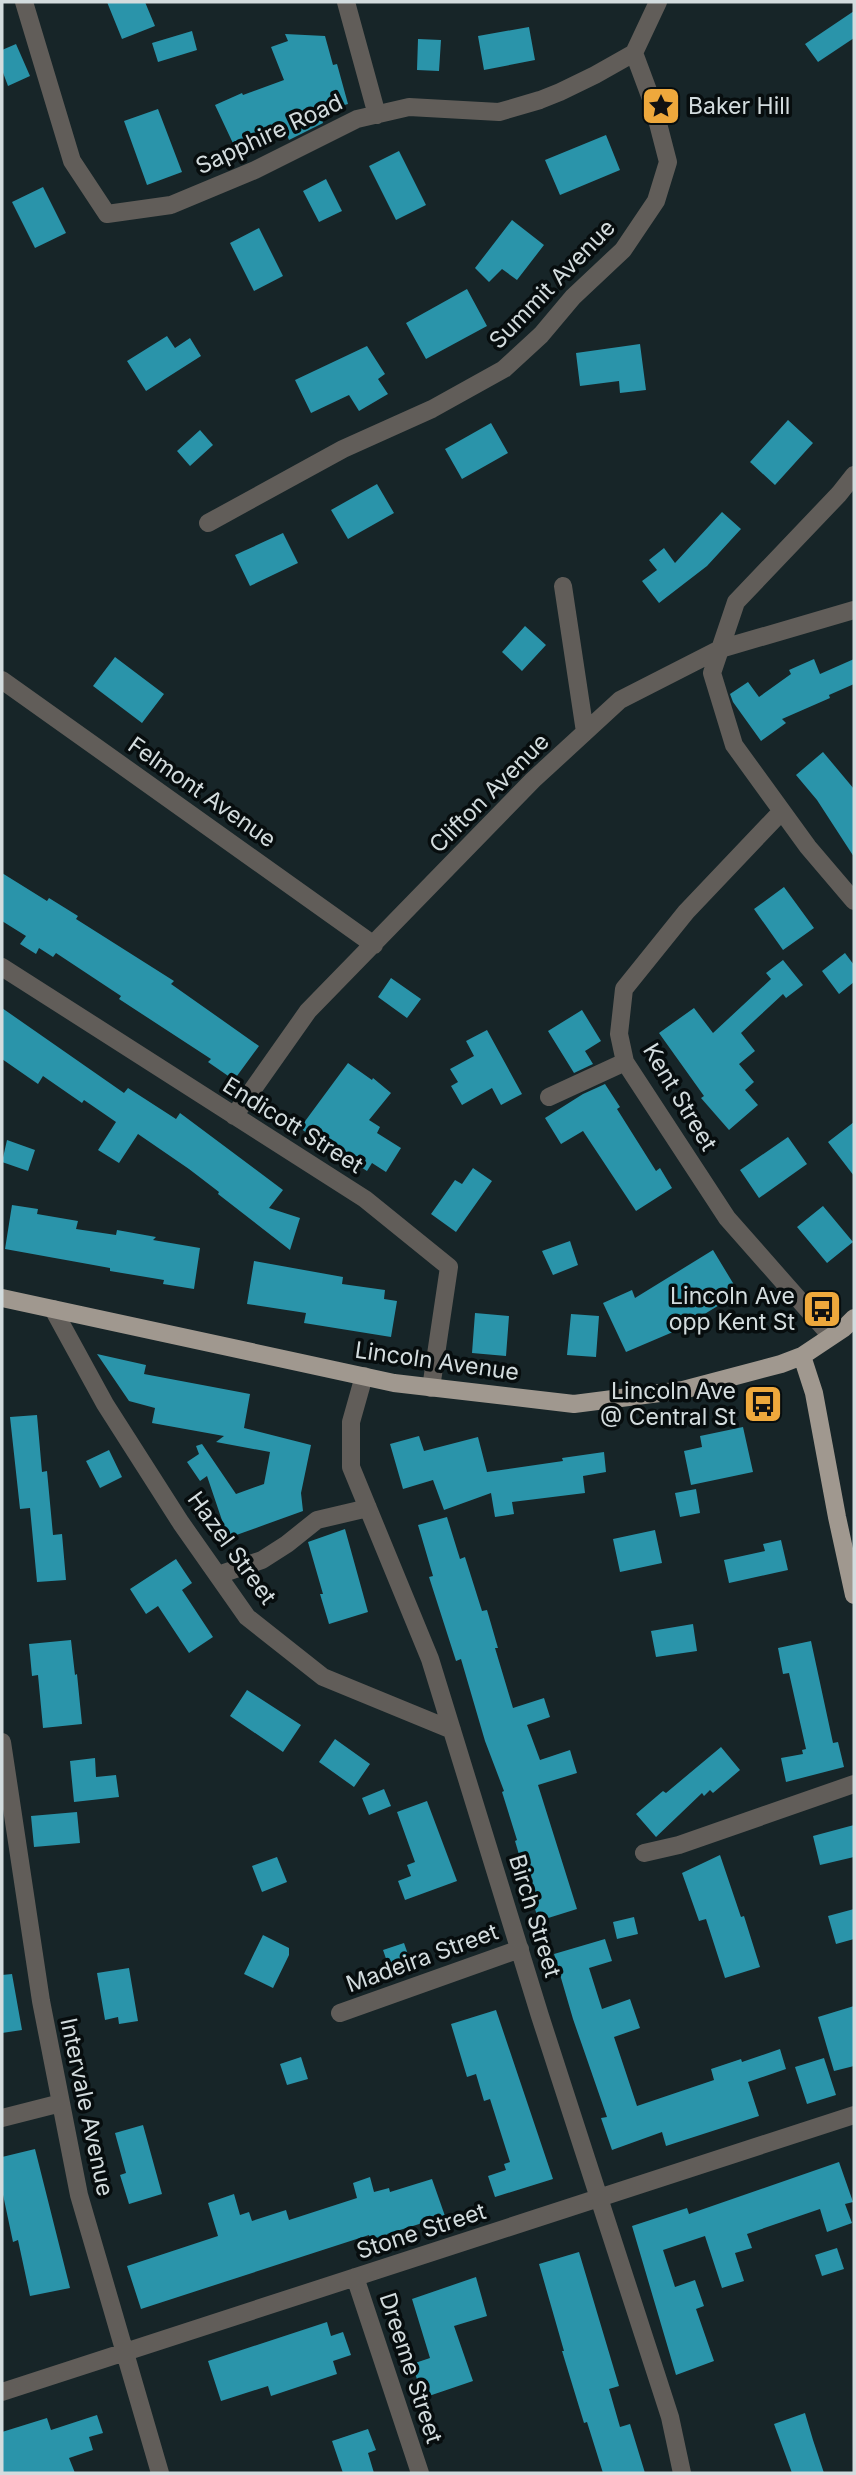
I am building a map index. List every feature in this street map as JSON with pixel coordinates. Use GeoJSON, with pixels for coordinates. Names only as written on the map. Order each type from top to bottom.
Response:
{"type":"FeatureCollection","features":[{"type":"Feature","properties":{"kind":"main road","name":"Lincoln Avenue"},"geometry":{"type":"LineString","coordinates":[[2,1298],[363,1377],[431,1388],[573,1404],[683,1390],[781,1364],[802,1356],[854,1318]]}},
{"type":"Feature","properties":{"kind":"main road"},"geometry":{"type":"LineString","coordinates":[[802,1356],[814,1393],[854,1595]]}},
{"type":"Feature","properties":{"kind":"street","name":"Sapphire Road"},"geometry":{"type":"LineString","coordinates":[[24,2],[71,158],[107,214],[171,205],[255,170],[357,118],[409,107],[499,111],[559,92],[634,53]]}},
{"type":"Feature","properties":{"kind":"street"},"geometry":{"type":"LineString","coordinates":[[346,2],[377,114]]}},
{"type":"Feature","properties":{"kind":"street"},"geometry":{"type":"LineString","coordinates":[[634,53],[658,2]]}},
{"type":"Feature","properties":{"kind":"street","name":"Summit Avenue"},"geometry":{"type":"LineString","coordinates":[[208,523],[343,449],[432,409],[504,369],[541,335],[573,297],[623,250],[656,201],[668,162],[653,104],[634,53]]}},
{"type":"Feature","properties":{"kind":"street"},"geometry":{"type":"LineString","coordinates":[[854,475],[736,602],[712,673],[734,745],[808,847],[854,901]]}},
{"type":"Feature","properties":{"kind":"street"},"geometry":{"type":"LineString","coordinates":[[563,586],[585,732]]}},
{"type":"Feature","properties":{"kind":"street","name":"Clifton Avenue"},"geometry":{"type":"LineString","coordinates":[[234,1116],[308,1011],[533,780],[620,700],[720,649],[854,610]]}},
{"type":"Feature","properties":{"kind":"street","name":"Felmont Avenue"},"geometry":{"type":"LineString","coordinates":[[2,680],[374,945]]}},
{"type":"Feature","properties":{"kind":"street","name":"Kent Street"},"geometry":{"type":"LineString","coordinates":[[782,811],[686,912],[624,989],[619,1034],[625,1062],[727,1218],[831,1336]]}},
{"type":"Feature","properties":{"kind":"street","name":"Endicott Street"},"geometry":{"type":"LineString","coordinates":[[2,967],[365,1199],[449,1267],[431,1388]]}},
{"type":"Feature","properties":{"kind":"street"},"geometry":{"type":"LineString","coordinates":[[549,1097],[625,1062]]}},
{"type":"Feature","properties":{"kind":"street","name":"Hazel Street"},"geometry":{"type":"LineString","coordinates":[[53,1309],[105,1404],[247,1617],[323,1677],[452,1730]]}},
{"type":"Feature","properties":{"kind":"street","name":"Birch Street"},"geometry":{"type":"LineString","coordinates":[[363,1377],[351,1422],[351,1467],[430,1659],[599,2200],[670,2417],[682,2473]]}},
{"type":"Feature","properties":{"kind":"street"},"geometry":{"type":"LineString","coordinates":[[218,1575],[262,1560],[287,1545],[317,1520],[368,1508]]}},
{"type":"Feature","properties":{"kind":"street","name":"Intervale Avenue"},"geometry":{"type":"LineString","coordinates":[[2,1742],[41,2001],[79,2195],[160,2473]]}},
{"type":"Feature","properties":{"kind":"street"},"geometry":{"type":"LineString","coordinates":[[644,1853],[679,1845],[854,1784]]}},
{"type":"Feature","properties":{"kind":"street","name":"Madeira Street"},"geometry":{"type":"LineString","coordinates":[[340,2013],[520,1949]]}},
{"type":"Feature","properties":{"kind":"street"},"geometry":{"type":"LineString","coordinates":[[2,2118],[61,2103]]}},
{"type":"Feature","properties":{"kind":"street","name":"Stone Street"},"geometry":{"type":"LineString","coordinates":[[2,2392],[854,2115]]}},
{"type":"Feature","properties":{"kind":"street","name":"Dreeme Street"},"geometry":{"type":"LineString","coordinates":[[355,2277],[419,2473]]}},
{"type":"Feature","properties":{"kind":"building"},"geometry":{"type":"Polygon","coordinates":[[[107,2],[145,2],[155,26],[122,39],[107,2]]]}},
{"type":"Feature","properties":{"kind":"building"},"geometry":{"type":"Polygon","coordinates":[[[854,11],[854,38],[818,62],[805,44],[854,11]]]}},
{"type":"Feature","properties":{"kind":"building"},"geometry":{"type":"Polygon","coordinates":[[[529,27],[535,60],[484,70],[478,36],[529,27]]]}},
{"type":"Feature","properties":{"kind":"building"},"geometry":{"type":"Polygon","coordinates":[[[192,31],[197,50],[158,62],[152,43],[192,31]]]}},
{"type":"Feature","properties":{"kind":"building"},"geometry":{"type":"Polygon","coordinates":[[[285,34],[325,36],[333,65],[337,64],[348,104],[320,112],[323,123],[289,140],[286,133],[238,154],[215,105],[284,80],[271,47],[288,41],[285,34]]]}},
{"type":"Feature","properties":{"kind":"building"},"geometry":{"type":"Polygon","coordinates":[[[418,39],[441,40],[439,71],[417,70],[418,39]]]}},
{"type":"Feature","properties":{"kind":"building"},"geometry":{"type":"Polygon","coordinates":[[[16,44],[30,76],[8,86],[2,70],[2,50],[16,44]]]}},
{"type":"Feature","properties":{"kind":"building"},"geometry":{"type":"Polygon","coordinates":[[[158,109],[182,172],[147,185],[124,121],[158,109]]]}},
{"type":"Feature","properties":{"kind":"building"},"geometry":{"type":"Polygon","coordinates":[[[606,135],[620,170],[560,195],[545,160],[606,135]]]}},
{"type":"Feature","properties":{"kind":"building"},"geometry":{"type":"Polygon","coordinates":[[[399,151],[426,205],[396,220],[369,166],[399,151]]]}},
{"type":"Feature","properties":{"kind":"building"},"geometry":{"type":"Polygon","coordinates":[[[326,179],[342,211],[319,222],[303,191],[326,179]]]}},
{"type":"Feature","properties":{"kind":"building"},"geometry":{"type":"Polygon","coordinates":[[[43,187],[66,233],[35,248],[12,202],[43,187]]]}},
{"type":"Feature","properties":{"kind":"building"},"geometry":{"type":"Polygon","coordinates":[[[512,220],[544,245],[517,280],[502,269],[489,282],[475,268],[512,220]]]}},
{"type":"Feature","properties":{"kind":"building"},"geometry":{"type":"Polygon","coordinates":[[[259,228],[283,276],[254,291],[230,243],[259,228]]]}},
{"type":"Feature","properties":{"kind":"building"},"geometry":{"type":"Polygon","coordinates":[[[467,289],[487,326],[426,359],[406,323],[467,289]]]}},
{"type":"Feature","properties":{"kind":"building"},"geometry":{"type":"Polygon","coordinates":[[[167,336],[175,348],[190,338],[201,356],[146,391],[127,361],[167,336]]]}},
{"type":"Feature","properties":{"kind":"building"},"geometry":{"type":"Polygon","coordinates":[[[640,344],[646,390],[620,393],[619,381],[580,386],[576,353],[640,344]]]}},
{"type":"Feature","properties":{"kind":"building"},"geometry":{"type":"Polygon","coordinates":[[[367,346],[385,374],[378,379],[388,394],[359,411],[349,395],[311,413],[295,380],[367,346]]]}},
{"type":"Feature","properties":{"kind":"building"},"geometry":{"type":"Polygon","coordinates":[[[788,420],[813,443],[775,485],[750,462],[788,420]]]}},
{"type":"Feature","properties":{"kind":"building"},"geometry":{"type":"Polygon","coordinates":[[[491,423],[508,453],[462,479],[445,449],[491,423]]]}},
{"type":"Feature","properties":{"kind":"building"},"geometry":{"type":"Polygon","coordinates":[[[200,430],[213,445],[190,466],[177,451],[200,430]]]}},
{"type":"Feature","properties":{"kind":"building"},"geometry":{"type":"Polygon","coordinates":[[[377,484],[394,513],[348,539],[331,510],[377,484]]]}},
{"type":"Feature","properties":{"kind":"building"},"geometry":{"type":"Polygon","coordinates":[[[722,512],[741,529],[707,566],[659,603],[642,581],[657,570],[649,560],[664,548],[675,563],[722,512]]]}},
{"type":"Feature","properties":{"kind":"building"},"geometry":{"type":"Polygon","coordinates":[[[283,533],[298,563],[250,586],[235,555],[283,533]]]}},
{"type":"Feature","properties":{"kind":"building"},"geometry":{"type":"Polygon","coordinates":[[[525,626],[546,645],[522,671],[502,652],[525,626]]]}},
{"type":"Feature","properties":{"kind":"building"},"geometry":{"type":"Polygon","coordinates":[[[115,657],[164,694],[142,723],[93,686],[115,657]]]}},
{"type":"Feature","properties":{"kind":"building"},"geometry":{"type":"Polygon","coordinates":[[[814,659],[820,674],[854,659],[854,684],[782,719],[786,723],[761,741],[730,694],[748,682],[759,697],[791,674],[789,670],[814,659]]]}},
{"type":"Feature","properties":{"kind":"building"},"geometry":{"type":"Polygon","coordinates":[[[823,752],[854,789],[854,857],[817,800],[796,775],[823,752]]]}},
{"type":"Feature","properties":{"kind":"building"},"geometry":{"type":"Polygon","coordinates":[[[2,873],[47,901],[49,898],[78,916],[76,919],[174,981],[171,984],[259,1046],[234,1080],[208,1062],[211,1059],[119,999],[121,996],[56,953],[53,957],[39,948],[36,954],[20,944],[26,936],[2,921],[2,873]]]}},
{"type":"Feature","properties":{"kind":"building"},"geometry":{"type":"Polygon","coordinates":[[[784,887],[814,928],[783,950],[754,909],[784,887]]]}},
{"type":"Feature","properties":{"kind":"building"},"geometry":{"type":"Polygon","coordinates":[[[845,953],[854,965],[854,982],[839,994],[822,971],[845,953]]]}},
{"type":"Feature","properties":{"kind":"building"},"geometry":{"type":"Polygon","coordinates":[[[783,960],[803,985],[786,998],[783,994],[741,1033],[755,1051],[739,1064],[754,1082],[745,1090],[758,1105],[729,1130],[701,1098],[704,1096],[659,1033],[694,1008],[713,1033],[771,979],[766,973],[783,960]]]}},
{"type":"Feature","properties":{"kind":"building"},"geometry":{"type":"Polygon","coordinates":[[[391,978],[421,999],[407,1018],[378,997],[391,978]]]}},
{"type":"Feature","properties":{"kind":"building"},"geometry":{"type":"Polygon","coordinates":[[[2,1008],[124,1093],[128,1088],[176,1119],[180,1113],[283,1190],[269,1208],[300,1218],[290,1250],[189,1169],[138,1134],[119,1163],[98,1150],[116,1122],[43,1076],[38,1084],[2,1059],[2,1008]]]}},
{"type":"Feature","properties":{"kind":"building"},"geometry":{"type":"Polygon","coordinates":[[[582,1010],[601,1041],[585,1051],[593,1064],[574,1073],[548,1031],[582,1010]]]}},
{"type":"Feature","properties":{"kind":"building"},"geometry":{"type":"Polygon","coordinates":[[[487,1030],[522,1094],[501,1105],[492,1088],[462,1105],[451,1086],[458,1082],[450,1069],[474,1056],[466,1041],[487,1030]]]}},
{"type":"Feature","properties":{"kind":"building"},"geometry":{"type":"Polygon","coordinates":[[[348,1063],[391,1093],[369,1120],[380,1127],[377,1133],[401,1148],[386,1172],[372,1163],[367,1171],[300,1128],[348,1063]]]}},
{"type":"Feature","properties":{"kind":"building"},"geometry":{"type":"Polygon","coordinates":[[[605,1084],[620,1107],[617,1109],[656,1171],[660,1168],[672,1188],[636,1211],[583,1131],[561,1144],[545,1118],[583,1094],[605,1084]]]}},
{"type":"Feature","properties":{"kind":"building"},"geometry":{"type":"Polygon","coordinates":[[[854,1122],[854,1176],[828,1142],[854,1122]]]}},
{"type":"Feature","properties":{"kind":"building"},"geometry":{"type":"Polygon","coordinates":[[[788,1137],[807,1164],[759,1198],[740,1170],[788,1137]]]}},
{"type":"Feature","properties":{"kind":"building"},"geometry":{"type":"Polygon","coordinates":[[[7,1140],[35,1150],[28,1171],[2,1162],[7,1140]]]}},
{"type":"Feature","properties":{"kind":"building"},"geometry":{"type":"Polygon","coordinates":[[[473,1168],[492,1181],[456,1232],[431,1214],[455,1180],[462,1184],[473,1168]]]}},
{"type":"Feature","properties":{"kind":"building"},"geometry":{"type":"Polygon","coordinates":[[[12,1205],[38,1209],[37,1214],[78,1221],[76,1229],[116,1235],[117,1230],[156,1237],[153,1240],[200,1248],[194,1289],[163,1284],[164,1280],[110,1271],[110,1268],[5,1249],[12,1205]]]}},
{"type":"Feature","properties":{"kind":"building"},"geometry":{"type":"Polygon","coordinates":[[[823,1206],[853,1242],[827,1263],[797,1227],[823,1206]]]}},
{"type":"Feature","properties":{"kind":"building"},"geometry":{"type":"Polygon","coordinates":[[[570,1241],[578,1265],[553,1275],[542,1251],[570,1241]]]}},
{"type":"Feature","properties":{"kind":"building"},"geometry":{"type":"Polygon","coordinates":[[[713,1250],[739,1293],[680,1329],[626,1352],[603,1303],[632,1290],[635,1298],[713,1250]]]}},
{"type":"Feature","properties":{"kind":"building"},"geometry":{"type":"Polygon","coordinates":[[[254,1261],[343,1277],[342,1284],[385,1290],[384,1299],[397,1301],[391,1337],[304,1323],[306,1313],[247,1304],[254,1261]]]}},
{"type":"Feature","properties":{"kind":"building"},"geometry":{"type":"Polygon","coordinates":[[[475,1313],[509,1316],[506,1356],[472,1353],[475,1313]]]}},
{"type":"Feature","properties":{"kind":"building"},"geometry":{"type":"Polygon","coordinates":[[[571,1314],[599,1316],[596,1357],[567,1355],[571,1314]]]}},
{"type":"Feature","properties":{"kind":"building"},"geometry":{"type":"Polygon","coordinates":[[[97,1354],[146,1365],[144,1374],[250,1394],[244,1428],[311,1445],[301,1493],[303,1511],[228,1538],[207,1476],[200,1481],[187,1462],[199,1454],[196,1446],[202,1444],[236,1494],[264,1484],[270,1452],[216,1442],[224,1436],[152,1423],[155,1408],[129,1401],[97,1354]]]}},
{"type":"Feature","properties":{"kind":"building"},"geometry":{"type":"Polygon","coordinates":[[[37,1415],[42,1472],[47,1471],[53,1535],[62,1534],[66,1580],[37,1582],[30,1508],[20,1509],[10,1417],[37,1415]]]}},
{"type":"Feature","properties":{"kind":"building"},"geometry":{"type":"Polygon","coordinates":[[[743,1427],[753,1472],[691,1485],[684,1451],[702,1447],[700,1436],[743,1427]]]}},
{"type":"Feature","properties":{"kind":"building"},"geometry":{"type":"Polygon","coordinates":[[[419,1436],[424,1451],[478,1437],[487,1472],[604,1452],[606,1472],[583,1476],[585,1493],[512,1502],[514,1514],[495,1517],[491,1493],[444,1510],[433,1480],[403,1489],[390,1444],[419,1436]]]}},
{"type":"Feature","properties":{"kind":"building"},"geometry":{"type":"Polygon","coordinates":[[[109,1450],[122,1477],[100,1488],[86,1461],[109,1450]]]}},
{"type":"Feature","properties":{"kind":"building"},"geometry":{"type":"Polygon","coordinates":[[[696,1489],[700,1513],[680,1517],[675,1493],[696,1489]]]}},
{"type":"Feature","properties":{"kind":"building"},"geometry":{"type":"Polygon","coordinates":[[[447,1517],[460,1559],[465,1557],[482,1611],[487,1610],[513,1708],[544,1698],[550,1717],[527,1725],[540,1760],[570,1750],[577,1773],[538,1785],[577,1909],[545,1919],[538,1919],[515,1841],[517,1840],[502,1792],[504,1791],[485,1741],[461,1659],[456,1661],[429,1577],[433,1576],[418,1525],[447,1517]]]}},
{"type":"Feature","properties":{"kind":"building"},"geometry":{"type":"Polygon","coordinates":[[[345,1529],[368,1612],[329,1624],[308,1542],[345,1529]]]}},
{"type":"Feature","properties":{"kind":"building"},"geometry":{"type":"Polygon","coordinates":[[[655,1530],[662,1563],[620,1572],[613,1539],[655,1530]]]}},
{"type":"Feature","properties":{"kind":"building"},"geometry":{"type":"Polygon","coordinates":[[[781,1540],[788,1570],[729,1583],[724,1560],[765,1551],[763,1544],[781,1540]]]}},
{"type":"Feature","properties":{"kind":"building"},"geometry":{"type":"Polygon","coordinates":[[[176,1559],[192,1583],[182,1590],[213,1637],[189,1653],[158,1606],[146,1614],[130,1589],[176,1559]]]}},
{"type":"Feature","properties":{"kind":"building"},"geometry":{"type":"Polygon","coordinates":[[[693,1624],[697,1651],[656,1657],[651,1631],[693,1624]]]}},
{"type":"Feature","properties":{"kind":"building"},"geometry":{"type":"Polygon","coordinates":[[[71,1640],[82,1724],[43,1728],[38,1675],[32,1676],[29,1644],[71,1640]]]}},
{"type":"Feature","properties":{"kind":"building"},"geometry":{"type":"Polygon","coordinates":[[[811,1641],[833,1743],[838,1742],[844,1767],[786,1782],[781,1758],[803,1754],[802,1750],[806,1749],[789,1673],[783,1674],[778,1648],[811,1641]]]}},
{"type":"Feature","properties":{"kind":"building"},"geometry":{"type":"Polygon","coordinates":[[[247,1690],[301,1725],[283,1752],[230,1716],[247,1690]]]}},
{"type":"Feature","properties":{"kind":"building"},"geometry":{"type":"Polygon","coordinates":[[[335,1739],[370,1764],[354,1787],[319,1762],[335,1739]]]}},
{"type":"Feature","properties":{"kind":"building"},"geometry":{"type":"Polygon","coordinates":[[[721,1747],[740,1770],[713,1793],[710,1790],[704,1796],[702,1793],[656,1837],[636,1814],[721,1747]]]}},
{"type":"Feature","properties":{"kind":"building"},"geometry":{"type":"Polygon","coordinates":[[[95,1758],[96,1777],[116,1775],[119,1797],[74,1802],[70,1761],[95,1758]]]}},
{"type":"Feature","properties":{"kind":"building"},"geometry":{"type":"Polygon","coordinates":[[[384,1789],[391,1806],[369,1815],[362,1798],[384,1789]]]}},
{"type":"Feature","properties":{"kind":"building"},"geometry":{"type":"Polygon","coordinates":[[[427,1801],[457,1881],[405,1900],[398,1881],[411,1876],[407,1865],[415,1862],[397,1812],[427,1801]]]}},
{"type":"Feature","properties":{"kind":"building"},"geometry":{"type":"Polygon","coordinates":[[[77,1812],[80,1843],[34,1847],[31,1816],[77,1812]]]}},
{"type":"Feature","properties":{"kind":"building"},"geometry":{"type":"Polygon","coordinates":[[[854,1825],[854,1857],[820,1865],[813,1836],[854,1825]]]}},
{"type":"Feature","properties":{"kind":"building"},"geometry":{"type":"Polygon","coordinates":[[[720,1855],[760,1967],[725,1978],[706,1919],[699,1921],[682,1873],[720,1855]]]}},
{"type":"Feature","properties":{"kind":"building"},"geometry":{"type":"Polygon","coordinates":[[[277,1857],[287,1882],[262,1892],[252,1866],[277,1857]]]}},
{"type":"Feature","properties":{"kind":"building"},"geometry":{"type":"Polygon","coordinates":[[[854,1909],[854,1939],[836,1944],[828,1916],[854,1909]]]}},
{"type":"Feature","properties":{"kind":"building"},"geometry":{"type":"Polygon","coordinates":[[[634,1917],[638,1934],[617,1939],[613,1922],[634,1917]]]}},
{"type":"Feature","properties":{"kind":"building"},"geometry":{"type":"Polygon","coordinates":[[[263,1935],[289,1948],[289,1955],[273,1988],[244,1974],[263,1935]]]}},
{"type":"Feature","properties":{"kind":"building"},"geometry":{"type":"Polygon","coordinates":[[[605,1939],[612,1961],[589,1968],[602,2009],[630,1999],[640,2028],[614,2037],[637,2106],[714,2080],[711,2069],[780,2049],[786,2069],[748,2082],[759,2116],[666,2146],[662,2132],[612,2150],[601,2118],[607,2117],[554,1954],[605,1939]]]}},
{"type":"Feature","properties":{"kind":"building"},"geometry":{"type":"Polygon","coordinates":[[[404,1943],[411,1963],[390,1970],[383,1950],[404,1943]]]}},
{"type":"Feature","properties":{"kind":"building"},"geometry":{"type":"Polygon","coordinates":[[[129,1968],[138,2021],[119,2024],[118,2017],[105,2020],[97,1973],[129,1968]]]}},
{"type":"Feature","properties":{"kind":"building"},"geometry":{"type":"Polygon","coordinates":[[[12,1974],[22,2030],[2,2033],[2,1975],[12,1974]]]}},
{"type":"Feature","properties":{"kind":"building"},"geometry":{"type":"Polygon","coordinates":[[[854,2006],[854,2066],[834,2071],[818,2017],[854,2006]]]}},
{"type":"Feature","properties":{"kind":"building"},"geometry":{"type":"Polygon","coordinates":[[[496,2010],[553,2179],[495,2197],[488,2176],[506,2170],[504,2164],[510,2162],[490,2099],[484,2101],[476,2074],[467,2077],[451,2024],[496,2010]]]}},
{"type":"Feature","properties":{"kind":"building"},"geometry":{"type":"Polygon","coordinates":[[[301,2057],[308,2079],[287,2085],[280,2064],[301,2057]]]}},
{"type":"Feature","properties":{"kind":"building"},"geometry":{"type":"Polygon","coordinates":[[[824,2058],[836,2095],[807,2104],[795,2067],[824,2058]]]}},
{"type":"Feature","properties":{"kind":"building"},"geometry":{"type":"Polygon","coordinates":[[[143,2125],[162,2194],[129,2204],[120,2175],[126,2173],[115,2133],[143,2125]]]}},
{"type":"Feature","properties":{"kind":"building"},"geometry":{"type":"Polygon","coordinates":[[[35,2149],[70,2288],[30,2296],[18,2240],[13,2242],[2,2190],[2,2157],[35,2149]]]}},
{"type":"Feature","properties":{"kind":"building"},"geometry":{"type":"Polygon","coordinates":[[[839,2162],[853,2202],[845,2204],[852,2223],[827,2232],[820,2209],[747,2234],[752,2248],[735,2253],[744,2281],[722,2288],[705,2236],[663,2250],[675,2287],[695,2280],[704,2306],[696,2309],[714,2361],[676,2375],[632,2226],[687,2208],[689,2214],[839,2162]]]}},
{"type":"Feature","properties":{"kind":"building"},"geometry":{"type":"Polygon","coordinates":[[[370,2177],[374,2192],[389,2188],[390,2192],[432,2179],[445,2216],[387,2234],[390,2242],[373,2247],[369,2235],[141,2309],[127,2266],[218,2236],[208,2203],[234,2194],[240,2215],[249,2212],[252,2221],[286,2210],[289,2220],[357,2198],[353,2183],[370,2177]]]}},
{"type":"Feature","properties":{"kind":"building"},"geometry":{"type":"Polygon","coordinates":[[[837,2248],[844,2269],[822,2276],[815,2255],[837,2248]]]}},
{"type":"Feature","properties":{"kind":"building"},"geometry":{"type":"Polygon","coordinates":[[[579,2252],[619,2386],[609,2389],[620,2427],[630,2424],[645,2473],[603,2473],[562,2351],[539,2264],[579,2252]]]}},
{"type":"Feature","properties":{"kind":"building"},"geometry":{"type":"Polygon","coordinates":[[[476,2277],[487,2316],[454,2326],[473,2381],[423,2398],[412,2364],[430,2358],[412,2299],[476,2277]]]}},
{"type":"Feature","properties":{"kind":"building"},"geometry":{"type":"Polygon","coordinates":[[[327,2322],[331,2336],[343,2332],[351,2355],[333,2361],[337,2374],[271,2396],[268,2386],[221,2401],[208,2361],[327,2322]]]}},
{"type":"Feature","properties":{"kind":"building"},"geometry":{"type":"Polygon","coordinates":[[[805,2413],[824,2473],[792,2473],[774,2424],[805,2413]]]}},
{"type":"Feature","properties":{"kind":"building"},"geometry":{"type":"Polygon","coordinates":[[[97,2415],[103,2433],[89,2437],[93,2450],[69,2458],[75,2473],[2,2473],[2,2432],[47,2418],[51,2430],[97,2415]]]}},
{"type":"Feature","properties":{"kind":"building"},"geometry":{"type":"Polygon","coordinates":[[[368,2429],[376,2450],[368,2453],[374,2473],[343,2473],[332,2441],[368,2429]]]}},
{"type":"Feature","properties":{"kind":"place","name":"Baker Hill"},"geometry":{"type":"Point","coordinates":[661,106]}},
{"type":"Feature","properties":{"kind":"place","name":"Lincoln Ave opp Kent St"},"geometry":{"type":"Point","coordinates":[822,1309]}},
{"type":"Feature","properties":{"kind":"place","name":"Lincoln Ave @ Central St"},"geometry":{"type":"Point","coordinates":[763,1404]}}]}
